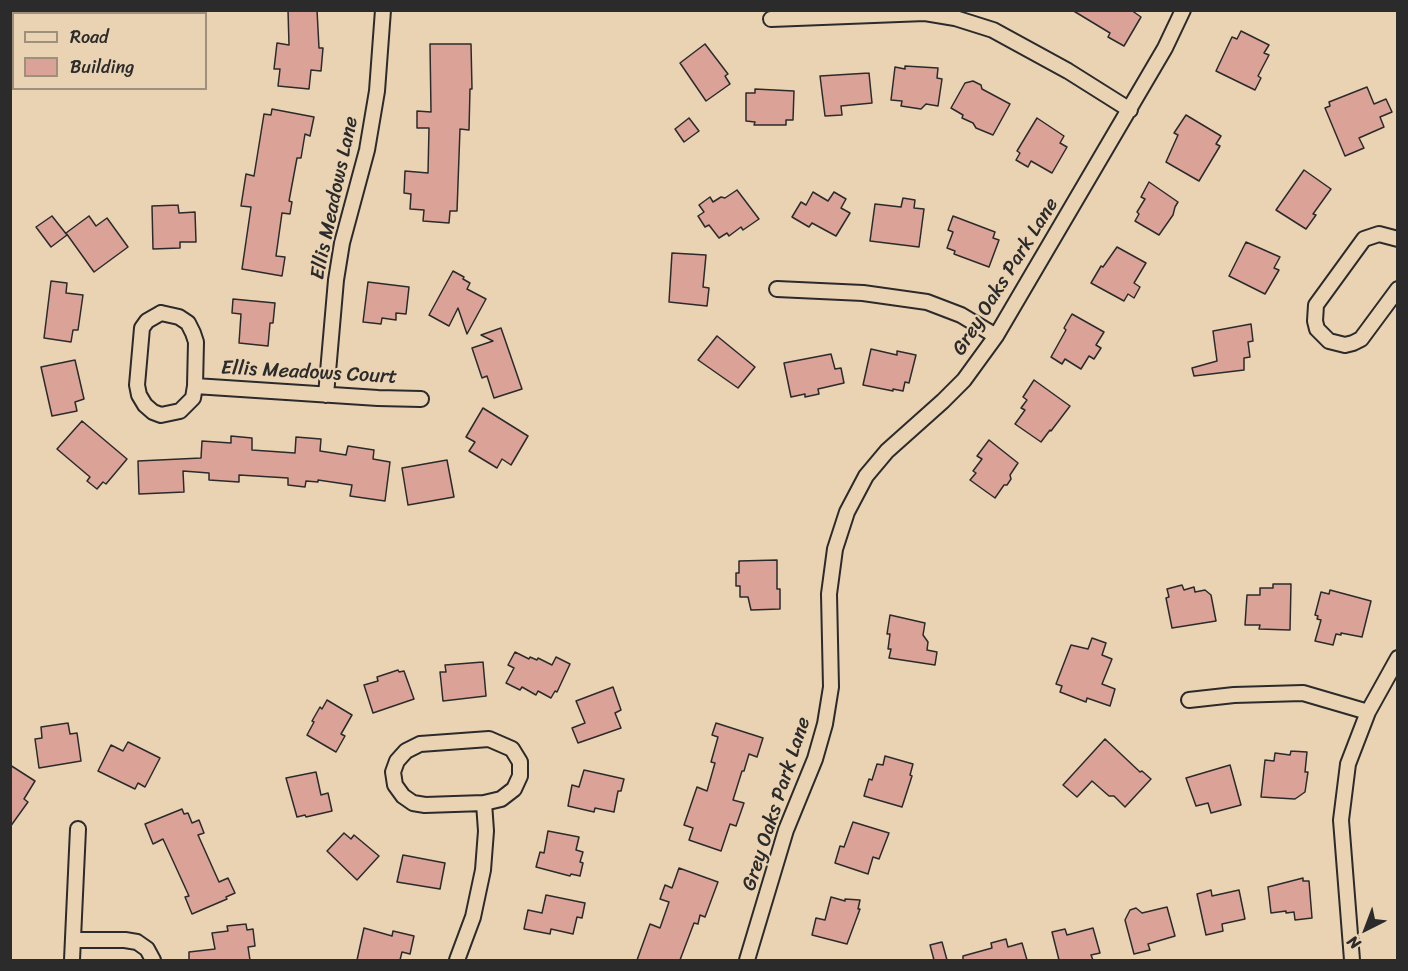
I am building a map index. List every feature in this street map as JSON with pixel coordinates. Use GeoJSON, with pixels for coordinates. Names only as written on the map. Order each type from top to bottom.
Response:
{"type":"FeatureCollection","features":[{"type":"Feature","properties":{"kind":"street","name":"Ellis Meadows Lane"},"geometry":{"type":"LineString","coordinates":[[326,394],[336,280],[342,243],[367,150],[377,91],[383,10]]}},
{"type":"Feature","properties":{"kind":"street","name":"Grey Oaks Park Lane"},"geometry":{"type":"LineString","coordinates":[[747,960],[786,830],[815,759],[825,724],[831,687],[829,594],[835,549],[848,512],[866,476],[887,451],[964,380],[996,336],[1130,110],[1165,48],[1183,10]]}},
{"type":"Feature","properties":{"kind":"street"},"geometry":{"type":"LineString","coordinates":[[771,20],[925,13],[955,18],[993,30],[1068,71],[1130,110]]}},
{"type":"Feature","properties":{"kind":"street"},"geometry":{"type":"LineString","coordinates":[[1398,239],[1380,234],[1364,239],[1316,305],[1314,321],[1317,329],[1329,341],[1345,345],[1353,343],[1361,339],[1398,289]]}},
{"type":"Feature","properties":{"kind":"street"},"geometry":{"type":"LineString","coordinates":[[777,290],[863,292],[927,302],[961,315],[996,336]]}},
{"type":"Feature","properties":{"kind":"street"},"geometry":{"type":"LineString","coordinates":[[162,313],[170,314],[188,323],[196,342],[195,386],[193,398],[180,411],[162,415],[153,412],[145,405],[139,395],[137,385],[140,335],[147,321],[153,316],[162,313]]}},
{"type":"Feature","properties":{"kind":"street","name":"Ellis Meadows Court"},"geometry":{"type":"LineString","coordinates":[[195,386],[421,399]]}},
{"type":"Feature","properties":{"kind":"street"},"geometry":{"type":"LineString","coordinates":[[1350,960],[1341,820],[1348,764],[1368,712],[1398,658]]}},
{"type":"Feature","properties":{"kind":"street"},"geometry":{"type":"LineString","coordinates":[[1190,700],[1234,695],[1303,693],[1368,712]]}},
{"type":"Feature","properties":{"kind":"street"},"geometry":{"type":"LineString","coordinates":[[489,739],[501,742],[512,749],[520,762],[520,776],[514,789],[501,799],[484,803],[425,805],[412,803],[395,785],[393,772],[397,760],[406,751],[420,744],[489,739]]}},
{"type":"Feature","properties":{"kind":"street"},"geometry":{"type":"LineString","coordinates":[[457,960],[473,917],[483,870],[486,831],[484,803]]}},
{"type":"Feature","properties":{"kind":"street"},"geometry":{"type":"LineString","coordinates":[[72,960],[78,829]]}},
{"type":"Feature","properties":{"kind":"street"},"geometry":{"type":"LineString","coordinates":[[73,940],[137,942],[147,949],[153,960]]}},
{"type":"Feature","properties":{"kind":"building"},"geometry":{"type":"Polygon","coordinates":[[[288,10],[317,10],[319,48],[323,48],[321,71],[311,70],[309,89],[278,86],[280,69],[274,69],[277,43],[289,45],[288,10]]]}},
{"type":"Feature","properties":{"kind":"building"},"geometry":{"type":"Polygon","coordinates":[[[1072,10],[1131,10],[1141,17],[1124,46],[1108,37],[1110,33],[1072,10]]]}},
{"type":"Feature","properties":{"kind":"building"},"geometry":{"type":"Polygon","coordinates":[[[1241,31],[1269,45],[1264,53],[1269,55],[1258,76],[1261,78],[1255,90],[1216,71],[1232,37],[1237,39],[1241,31]]]}},
{"type":"Feature","properties":{"kind":"building"},"geometry":{"type":"Polygon","coordinates":[[[430,44],[471,44],[472,89],[470,89],[469,130],[460,129],[457,211],[450,211],[449,223],[423,221],[424,210],[410,209],[411,194],[404,193],[405,171],[428,173],[429,128],[417,128],[417,111],[431,112],[430,44]]]}},
{"type":"Feature","properties":{"kind":"building"},"geometry":{"type":"Polygon","coordinates":[[[705,44],[728,74],[725,76],[730,84],[706,101],[680,63],[705,44]]]}},
{"type":"Feature","properties":{"kind":"building"},"geometry":{"type":"Polygon","coordinates":[[[905,66],[938,68],[937,78],[942,79],[938,106],[926,104],[921,109],[901,106],[902,101],[891,100],[895,67],[905,69],[905,66]]]}},
{"type":"Feature","properties":{"kind":"building"},"geometry":{"type":"Polygon","coordinates":[[[869,73],[872,103],[841,106],[842,115],[825,116],[820,76],[869,73]]]}},
{"type":"Feature","properties":{"kind":"building"},"geometry":{"type":"Polygon","coordinates":[[[973,81],[981,85],[982,89],[1010,104],[993,135],[976,128],[973,123],[962,118],[963,115],[951,108],[965,83],[973,81]]]}},
{"type":"Feature","properties":{"kind":"building"},"geometry":{"type":"Polygon","coordinates":[[[1367,87],[1374,104],[1386,99],[1392,112],[1380,117],[1384,127],[1359,138],[1364,148],[1345,156],[1325,108],[1330,106],[1329,102],[1367,87]]]}},
{"type":"Feature","properties":{"kind":"building"},"geometry":{"type":"Polygon","coordinates":[[[755,89],[794,91],[793,120],[786,120],[786,125],[754,125],[755,122],[746,121],[746,93],[755,93],[755,89]]]}},
{"type":"Feature","properties":{"kind":"building"},"geometry":{"type":"Polygon","coordinates":[[[272,109],[314,117],[310,136],[305,134],[301,158],[297,158],[289,201],[292,202],[290,214],[282,213],[276,256],[285,257],[282,276],[242,269],[251,207],[241,206],[246,174],[254,176],[264,114],[271,115],[272,109]]]}},
{"type":"Feature","properties":{"kind":"building"},"geometry":{"type":"Polygon","coordinates":[[[1186,115],[1221,136],[1216,144],[1220,146],[1199,181],[1166,162],[1178,135],[1174,133],[1186,115]]]}},
{"type":"Feature","properties":{"kind":"building"},"geometry":{"type":"Polygon","coordinates":[[[689,118],[699,131],[684,142],[675,129],[689,118]]]}},
{"type":"Feature","properties":{"kind":"building"},"geometry":{"type":"Polygon","coordinates":[[[1037,118],[1064,136],[1060,143],[1067,147],[1052,173],[1031,161],[1028,167],[1016,160],[1020,153],[1017,151],[1037,118]]]}},
{"type":"Feature","properties":{"kind":"building"},"geometry":{"type":"Polygon","coordinates":[[[1304,170],[1331,189],[1313,214],[1316,215],[1306,229],[1276,210],[1304,170]]]}},
{"type":"Feature","properties":{"kind":"building"},"geometry":{"type":"Polygon","coordinates":[[[1149,182],[1178,202],[1173,215],[1159,235],[1135,221],[1139,214],[1137,212],[1145,199],[1141,197],[1149,182]]]}},
{"type":"Feature","properties":{"kind":"building"},"geometry":{"type":"Polygon","coordinates":[[[737,190],[759,219],[743,230],[741,227],[729,236],[727,233],[719,238],[709,225],[705,227],[698,216],[704,212],[699,205],[710,197],[713,202],[737,190]]]}},
{"type":"Feature","properties":{"kind":"building"},"geometry":{"type":"Polygon","coordinates":[[[813,192],[828,201],[834,192],[846,199],[841,208],[850,213],[836,236],[812,223],[809,227],[792,217],[801,202],[806,205],[813,192]]]}},
{"type":"Feature","properties":{"kind":"building"},"geometry":{"type":"Polygon","coordinates":[[[903,198],[915,200],[914,208],[924,209],[919,247],[870,241],[875,204],[901,207],[903,198]]]}},
{"type":"Feature","properties":{"kind":"building"},"geometry":{"type":"Polygon","coordinates":[[[178,205],[179,213],[195,212],[196,242],[180,242],[180,248],[153,249],[152,206],[178,205]]]}},
{"type":"Feature","properties":{"kind":"building"},"geometry":{"type":"Polygon","coordinates":[[[52,216],[67,235],[51,247],[36,227],[52,216]]]}},
{"type":"Feature","properties":{"kind":"building"},"geometry":{"type":"Polygon","coordinates":[[[89,216],[96,226],[107,218],[128,247],[94,272],[66,233],[89,216]]]}},
{"type":"Feature","properties":{"kind":"building"},"geometry":{"type":"Polygon","coordinates":[[[953,216],[995,232],[993,238],[999,240],[989,267],[954,254],[955,251],[947,248],[953,232],[948,230],[953,216]]]}},
{"type":"Feature","properties":{"kind":"building"},"geometry":{"type":"Polygon","coordinates":[[[1246,242],[1280,257],[1274,268],[1279,270],[1265,294],[1229,276],[1246,242]]]}},
{"type":"Feature","properties":{"kind":"building"},"geometry":{"type":"Polygon","coordinates":[[[1117,247],[1146,263],[1134,283],[1140,287],[1134,298],[1128,294],[1124,301],[1091,283],[1101,266],[1103,267],[1117,247]]]}},
{"type":"Feature","properties":{"kind":"building"},"geometry":{"type":"Polygon","coordinates":[[[672,253],[706,255],[703,287],[709,288],[707,306],[669,302],[672,253]]]}},
{"type":"Feature","properties":{"kind":"building"},"geometry":{"type":"Polygon","coordinates":[[[453,271],[470,283],[467,289],[486,299],[467,334],[458,308],[449,326],[429,315],[453,271]]]}},
{"type":"Feature","properties":{"kind":"building"},"geometry":{"type":"Polygon","coordinates":[[[51,281],[67,283],[66,293],[83,295],[78,330],[73,330],[71,342],[44,338],[51,281]]]}},
{"type":"Feature","properties":{"kind":"building"},"geometry":{"type":"Polygon","coordinates":[[[368,282],[409,287],[406,314],[396,313],[396,320],[382,318],[381,324],[363,322],[368,282]]]}},
{"type":"Feature","properties":{"kind":"building"},"geometry":{"type":"Polygon","coordinates":[[[233,299],[275,303],[268,346],[239,343],[241,314],[232,313],[233,299]]]}},
{"type":"Feature","properties":{"kind":"building"},"geometry":{"type":"Polygon","coordinates":[[[1072,314],[1104,332],[1096,345],[1101,348],[1094,359],[1089,356],[1081,369],[1065,359],[1062,364],[1051,357],[1072,314]]]}},
{"type":"Feature","properties":{"kind":"building"},"geometry":{"type":"Polygon","coordinates":[[[1251,324],[1253,341],[1248,342],[1250,357],[1244,358],[1244,370],[1194,376],[1192,368],[1217,361],[1213,331],[1251,324]]]}},
{"type":"Feature","properties":{"kind":"building"},"geometry":{"type":"Polygon","coordinates":[[[501,328],[522,389],[494,398],[487,376],[482,378],[472,348],[493,341],[481,335],[501,328]]]}},
{"type":"Feature","properties":{"kind":"building"},"geometry":{"type":"Polygon","coordinates":[[[717,336],[755,367],[738,388],[698,360],[717,336]]]}},
{"type":"Feature","properties":{"kind":"building"},"geometry":{"type":"Polygon","coordinates":[[[871,349],[897,355],[897,351],[916,355],[909,383],[905,382],[903,391],[863,385],[871,349]]]}},
{"type":"Feature","properties":{"kind":"building"},"geometry":{"type":"Polygon","coordinates":[[[831,354],[835,369],[841,368],[844,383],[818,389],[819,394],[791,397],[784,363],[831,354]]]}},
{"type":"Feature","properties":{"kind":"building"},"geometry":{"type":"Polygon","coordinates":[[[75,360],[84,399],[75,402],[77,411],[52,416],[41,367],[75,360]]]}},
{"type":"Feature","properties":{"kind":"building"},"geometry":{"type":"Polygon","coordinates":[[[1034,380],[1070,406],[1041,442],[1015,424],[1025,410],[1021,408],[1027,400],[1023,397],[1034,380]]]}},
{"type":"Feature","properties":{"kind":"building"},"geometry":{"type":"Polygon","coordinates":[[[483,408],[528,436],[511,465],[502,459],[497,468],[469,451],[475,442],[466,437],[483,408]]]}},
{"type":"Feature","properties":{"kind":"building"},"geometry":{"type":"Polygon","coordinates":[[[82,421],[127,459],[106,484],[103,482],[97,489],[87,481],[90,477],[57,449],[82,421]]]}},
{"type":"Feature","properties":{"kind":"building"},"geometry":{"type":"Polygon","coordinates":[[[231,436],[252,438],[252,450],[295,453],[296,437],[321,439],[320,451],[346,455],[348,446],[374,450],[373,459],[390,462],[385,501],[350,496],[352,485],[318,480],[318,482],[306,481],[305,487],[288,485],[288,478],[239,475],[239,482],[209,480],[209,473],[183,471],[184,492],[139,494],[138,461],[201,458],[202,441],[231,443],[231,436]]]}},
{"type":"Feature","properties":{"kind":"building"},"geometry":{"type":"Polygon","coordinates":[[[989,440],[1018,463],[1010,475],[1011,479],[995,498],[970,480],[976,473],[973,471],[982,459],[977,456],[989,440]]]}},
{"type":"Feature","properties":{"kind":"building"},"geometry":{"type":"Polygon","coordinates":[[[447,460],[454,497],[408,505],[402,468],[447,460]]]}},
{"type":"Feature","properties":{"kind":"building"},"geometry":{"type":"Polygon","coordinates":[[[777,560],[780,609],[751,610],[748,597],[740,597],[740,586],[736,586],[739,561],[777,560]]]}},
{"type":"Feature","properties":{"kind":"building"},"geometry":{"type":"Polygon","coordinates":[[[1273,584],[1291,584],[1290,630],[1259,629],[1260,625],[1245,625],[1247,595],[1260,595],[1260,588],[1273,588],[1273,584]]]}},
{"type":"Feature","properties":{"kind":"building"},"geometry":{"type":"Polygon","coordinates":[[[1182,585],[1184,590],[1194,587],[1195,592],[1205,590],[1211,595],[1216,621],[1172,628],[1166,598],[1169,597],[1167,589],[1182,585]]]}},
{"type":"Feature","properties":{"kind":"building"},"geometry":{"type":"Polygon","coordinates":[[[1330,590],[1371,601],[1362,637],[1341,633],[1341,635],[1336,634],[1333,645],[1315,641],[1321,620],[1315,615],[1321,592],[1329,594],[1330,590]]]}},
{"type":"Feature","properties":{"kind":"building"},"geometry":{"type":"Polygon","coordinates":[[[890,615],[925,623],[923,635],[928,642],[927,650],[937,652],[935,665],[889,658],[890,634],[887,634],[890,615]]]}},
{"type":"Feature","properties":{"kind":"building"},"geometry":{"type":"Polygon","coordinates":[[[1092,638],[1106,643],[1102,655],[1112,659],[1102,684],[1115,689],[1110,706],[1087,698],[1086,702],[1060,692],[1062,686],[1056,684],[1071,645],[1088,649],[1092,638]]]}},
{"type":"Feature","properties":{"kind":"building"},"geometry":{"type":"Polygon","coordinates":[[[515,652],[529,659],[530,657],[537,660],[538,658],[552,665],[556,657],[570,664],[557,692],[555,691],[551,698],[538,691],[536,695],[522,687],[520,690],[506,683],[514,668],[508,665],[515,652]]]}},
{"type":"Feature","properties":{"kind":"building"},"geometry":{"type":"Polygon","coordinates":[[[483,662],[486,696],[443,701],[440,672],[446,672],[445,665],[483,662]]]}},
{"type":"Feature","properties":{"kind":"building"},"geometry":{"type":"Polygon","coordinates":[[[398,670],[399,672],[404,671],[414,699],[373,713],[364,685],[378,681],[377,677],[398,670]]]}},
{"type":"Feature","properties":{"kind":"building"},"geometry":{"type":"Polygon","coordinates":[[[613,687],[621,710],[615,713],[621,728],[578,743],[572,728],[585,723],[576,701],[613,687]]]}},
{"type":"Feature","properties":{"kind":"building"},"geometry":{"type":"Polygon","coordinates":[[[327,700],[352,715],[341,734],[345,736],[336,752],[307,735],[320,707],[322,709],[327,700]]]}},
{"type":"Feature","properties":{"kind":"building"},"geometry":{"type":"Polygon","coordinates":[[[68,723],[70,734],[77,733],[81,761],[39,768],[35,739],[42,738],[41,727],[68,723]]]}},
{"type":"Feature","properties":{"kind":"building"},"geometry":{"type":"Polygon","coordinates":[[[716,723],[763,738],[757,757],[749,754],[744,771],[742,771],[733,800],[744,803],[736,826],[730,824],[721,851],[689,840],[693,828],[684,825],[697,787],[707,791],[715,763],[711,762],[718,737],[712,735],[716,723]]]}},
{"type":"Feature","properties":{"kind":"building"},"geometry":{"type":"Polygon","coordinates":[[[1105,739],[1140,772],[1142,771],[1151,779],[1125,807],[1114,796],[1109,796],[1092,781],[1077,797],[1063,785],[1105,739]]]}},
{"type":"Feature","properties":{"kind":"building"},"geometry":{"type":"Polygon","coordinates":[[[128,742],[160,758],[145,787],[138,783],[135,789],[98,771],[111,745],[123,751],[128,742]]]}},
{"type":"Feature","properties":{"kind":"building"},"geometry":{"type":"Polygon","coordinates":[[[1291,751],[1307,752],[1305,772],[1308,772],[1305,792],[1295,799],[1261,797],[1265,760],[1274,761],[1275,753],[1290,755],[1291,751]]]}},
{"type":"Feature","properties":{"kind":"building"},"geometry":{"type":"Polygon","coordinates":[[[885,756],[913,764],[910,775],[912,776],[902,807],[864,796],[869,779],[872,780],[877,764],[883,765],[885,756]]]}},
{"type":"Feature","properties":{"kind":"building"},"geometry":{"type":"Polygon","coordinates":[[[10,765],[35,781],[24,799],[28,802],[10,827],[10,765]]]}},
{"type":"Feature","properties":{"kind":"building"},"geometry":{"type":"Polygon","coordinates":[[[1230,765],[1241,805],[1211,813],[1208,803],[1196,806],[1186,778],[1230,765]]]}},
{"type":"Feature","properties":{"kind":"building"},"geometry":{"type":"Polygon","coordinates":[[[584,770],[624,779],[621,791],[618,791],[614,812],[595,808],[594,812],[568,806],[572,785],[579,787],[584,770]]]}},
{"type":"Feature","properties":{"kind":"building"},"geometry":{"type":"Polygon","coordinates":[[[316,772],[321,795],[328,793],[332,811],[297,817],[286,778],[316,772]]]}},
{"type":"Feature","properties":{"kind":"building"},"geometry":{"type":"Polygon","coordinates":[[[182,809],[184,814],[188,813],[192,823],[199,820],[204,833],[198,835],[219,882],[228,878],[235,893],[226,897],[227,899],[192,914],[185,897],[189,896],[163,839],[153,844],[145,824],[182,809]]]}},
{"type":"Feature","properties":{"kind":"building"},"geometry":{"type":"Polygon","coordinates":[[[853,822],[889,833],[879,859],[873,857],[868,874],[835,863],[840,846],[844,847],[853,822]]]}},
{"type":"Feature","properties":{"kind":"building"},"geometry":{"type":"Polygon","coordinates":[[[548,831],[579,837],[576,850],[583,852],[580,876],[571,874],[570,876],[536,867],[540,852],[544,853],[548,831]]]}},
{"type":"Feature","properties":{"kind":"building"},"geometry":{"type":"Polygon","coordinates":[[[344,833],[351,839],[354,835],[379,856],[357,880],[327,851],[344,833]]]}},
{"type":"Feature","properties":{"kind":"building"},"geometry":{"type":"Polygon","coordinates":[[[403,855],[445,863],[440,889],[397,882],[403,855]]]}},
{"type":"Feature","properties":{"kind":"building"},"geometry":{"type":"Polygon","coordinates":[[[679,868],[718,882],[705,917],[700,915],[698,924],[694,923],[680,960],[637,960],[650,924],[660,928],[669,902],[660,899],[665,885],[672,888],[679,868]]]}},
{"type":"Feature","properties":{"kind":"building"},"geometry":{"type":"Polygon","coordinates":[[[1303,878],[1303,881],[1309,881],[1312,918],[1295,920],[1294,912],[1271,913],[1268,887],[1303,878]]]}},
{"type":"Feature","properties":{"kind":"building"},"geometry":{"type":"Polygon","coordinates":[[[1211,890],[1212,896],[1239,890],[1245,919],[1222,924],[1223,931],[1206,935],[1197,894],[1211,890]]]}},
{"type":"Feature","properties":{"kind":"building"},"geometry":{"type":"Polygon","coordinates":[[[546,895],[585,903],[582,918],[577,917],[573,934],[551,929],[550,934],[524,929],[528,910],[542,913],[546,895]]]}},
{"type":"Feature","properties":{"kind":"building"},"geometry":{"type":"Polygon","coordinates":[[[831,897],[845,901],[845,899],[860,900],[858,909],[860,909],[847,944],[812,935],[816,918],[825,920],[831,897]]]}},
{"type":"Feature","properties":{"kind":"building"},"geometry":{"type":"Polygon","coordinates":[[[1167,907],[1175,936],[1148,944],[1150,950],[1134,954],[1125,920],[1130,910],[1136,908],[1142,913],[1167,907]]]}},
{"type":"Feature","properties":{"kind":"building"},"geometry":{"type":"Polygon","coordinates":[[[246,924],[247,930],[253,929],[255,946],[248,947],[250,960],[189,960],[189,952],[215,949],[212,933],[228,931],[227,926],[246,924]]]}},
{"type":"Feature","properties":{"kind":"building"},"geometry":{"type":"Polygon","coordinates":[[[364,928],[392,936],[393,931],[414,936],[410,954],[402,952],[400,960],[357,960],[364,928]]]}},
{"type":"Feature","properties":{"kind":"building"},"geometry":{"type":"Polygon","coordinates":[[[1093,928],[1100,953],[1091,955],[1093,960],[1059,960],[1052,932],[1065,929],[1067,935],[1093,928]]]}},
{"type":"Feature","properties":{"kind":"building"},"geometry":{"type":"Polygon","coordinates":[[[1006,939],[1008,947],[1022,943],[1027,960],[963,960],[963,956],[992,948],[991,943],[1006,939]]]}},
{"type":"Feature","properties":{"kind":"building"},"geometry":{"type":"Polygon","coordinates":[[[942,942],[947,960],[934,960],[930,945],[942,942]]]}}]}
